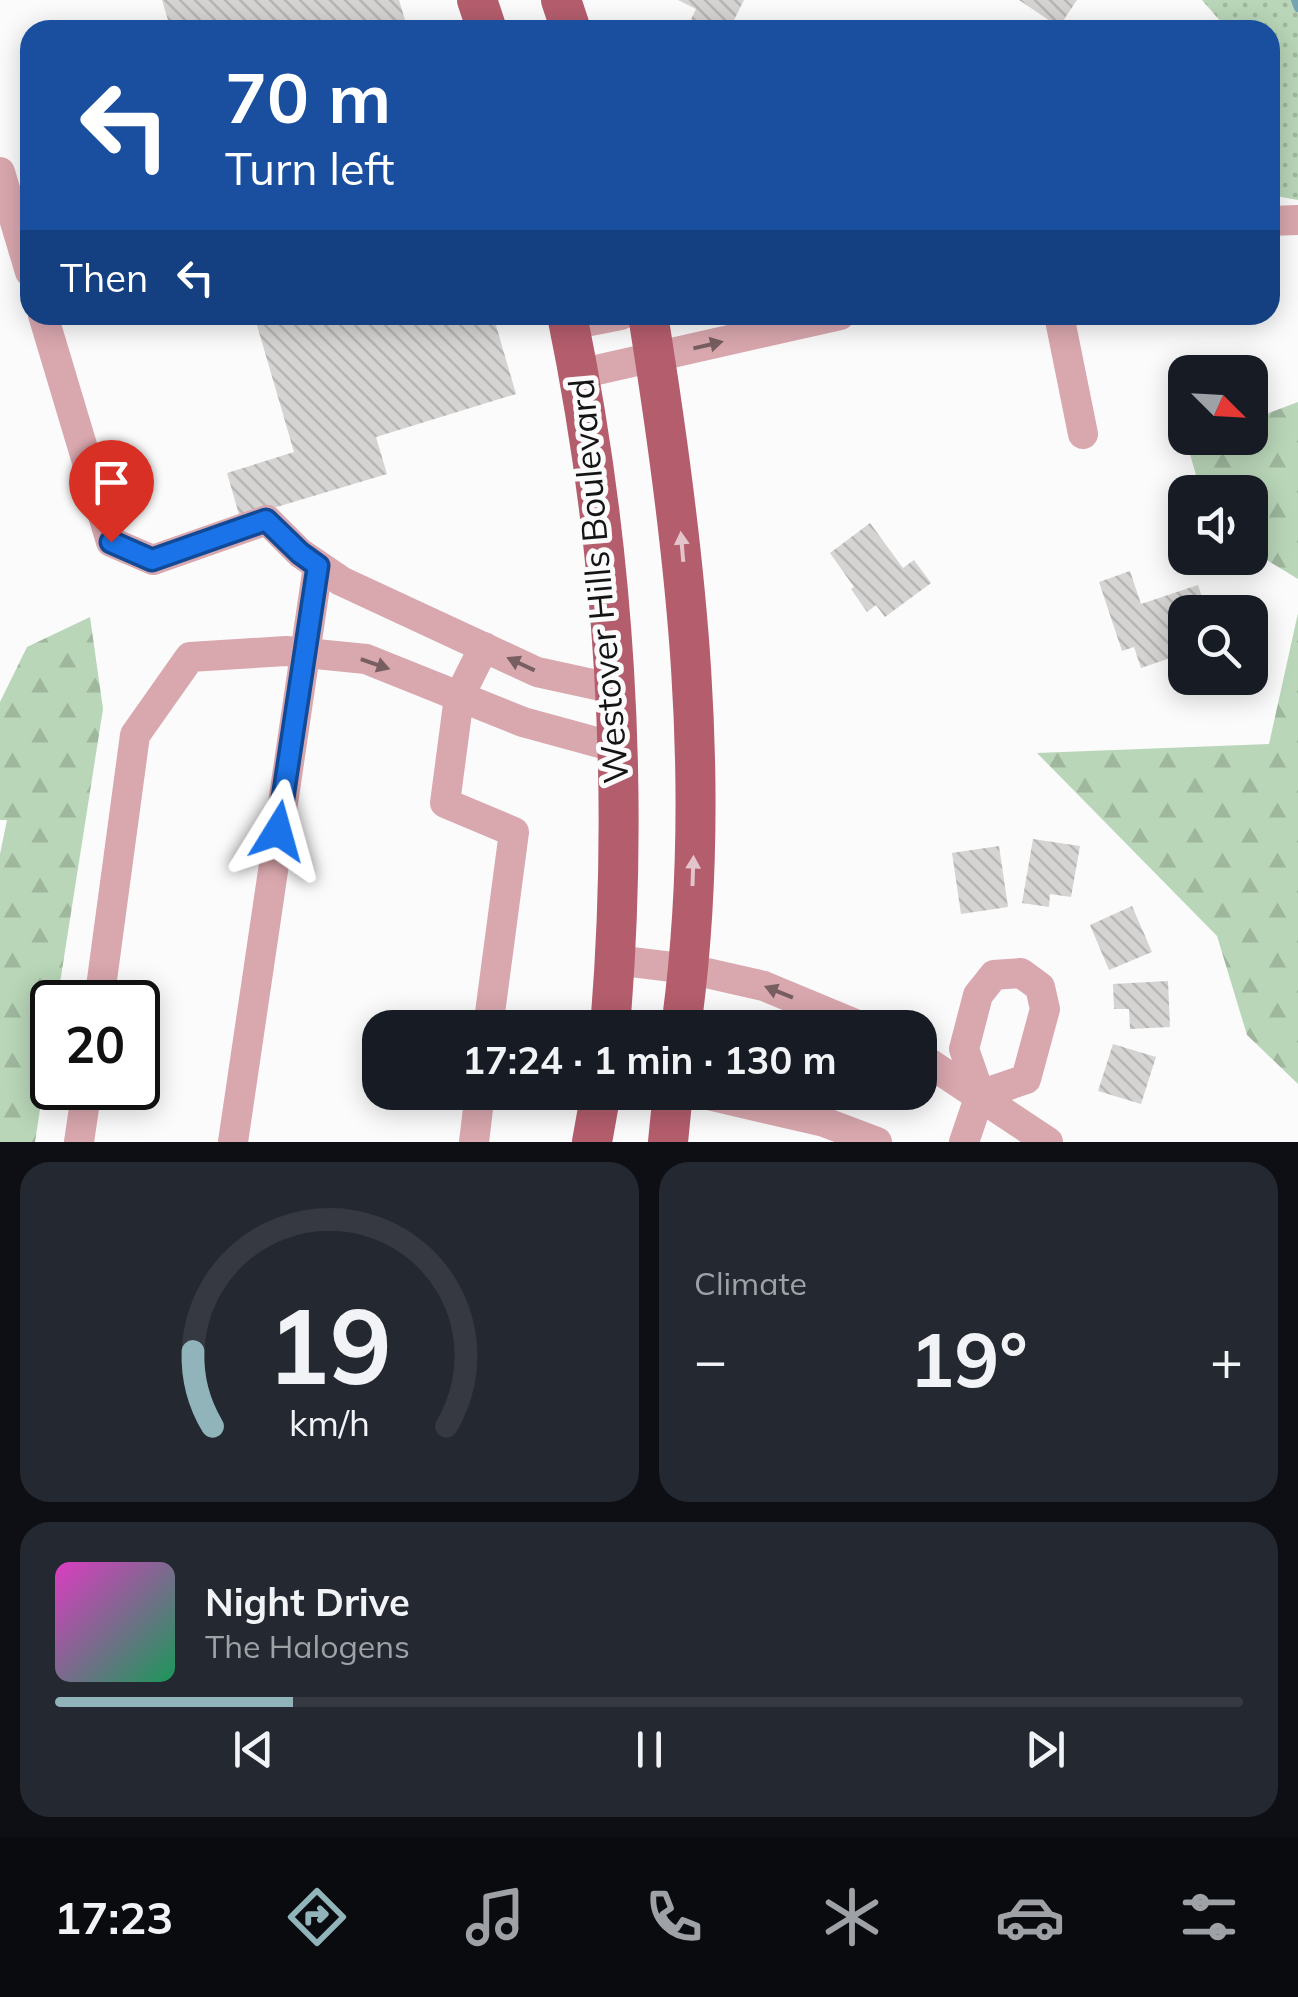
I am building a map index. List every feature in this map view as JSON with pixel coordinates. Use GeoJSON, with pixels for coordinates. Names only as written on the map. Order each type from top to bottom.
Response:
{"type":"FeatureCollection","features":[{"type":"Feature","properties":{"kind":"main road","name":"Westover Hills Boulevard"},"geometry":{"type":"LineString","coordinates":[[569,325],[597,506],[615,689],[618,748],[611,1010]]}},
{"type":"Feature","properties":{"kind":"main road"},"geometry":{"type":"LineString","coordinates":[[650,325],[680,520],[691,636],[696,792],[690,969],[684,1010]]}},
{"type":"Feature","properties":{"kind":"main road"},"geometry":{"type":"LineString","coordinates":[[592,1142],[598,1110]]}},
{"type":"Feature","properties":{"kind":"main road"},"geometry":{"type":"LineString","coordinates":[[668,1142],[671,1110]]}},
{"type":"Feature","properties":{"kind":"street"},"geometry":{"type":"LineString","coordinates":[[0,172],[20,239]]}},
{"type":"Feature","properties":{"kind":"street"},"geometry":{"type":"LineString","coordinates":[[46,325],[111,542],[152,560],[266,520],[300,553],[340,581],[537,672],[615,689]]}},
{"type":"Feature","properties":{"kind":"street"},"geometry":{"type":"LineString","coordinates":[[579,374],[792,325]]}},
{"type":"Feature","properties":{"kind":"street"},"geometry":{"type":"LineString","coordinates":[[1061,325],[1083,434]]}},
{"type":"Feature","properties":{"kind":"street"},"geometry":{"type":"LineString","coordinates":[[233,1142],[283,792],[296,652],[318,566]]}},
{"type":"Feature","properties":{"kind":"street"},"geometry":{"type":"LineString","coordinates":[[484,647],[459,697],[445,803],[514,832],[490,1010]]}},
{"type":"Feature","properties":{"kind":"street"},"geometry":{"type":"LineString","coordinates":[[101,980],[136,735],[190,657],[296,652],[366,660],[523,722],[618,748]]}},
{"type":"Feature","properties":{"kind":"street"},"geometry":{"type":"LineString","coordinates":[[615,960],[690,969],[764,986],[822,1010]]}},
{"type":"Feature","properties":{"kind":"street"},"geometry":{"type":"LineString","coordinates":[[937,1068],[1048,1142]]}},
{"type":"Feature","properties":{"kind":"street"},"geometry":{"type":"LineString","coordinates":[[964,1142],[980,1095]]}},
{"type":"Feature","properties":{"kind":"street"},"geometry":{"type":"LineString","coordinates":[[79,1142],[84,1110]]}},
{"type":"Feature","properties":{"kind":"street"},"geometry":{"type":"LineString","coordinates":[[474,1142],[478,1110]]}},
{"type":"Feature","properties":{"kind":"street"},"geometry":{"type":"LineString","coordinates":[[773,1110],[824,1122],[877,1142]]}},
{"type":"Feature","properties":{"kind":"green space"},"geometry":{"type":"Polygon","coordinates":[[[1202,0],[1298,0],[1298,200],[1280,197],[1280,20],[1219,20],[1202,0]]]}},
{"type":"Feature","properties":{"kind":"green space"},"geometry":{"type":"Polygon","coordinates":[[[1298,402],[1298,579],[1268,561],[1268,475],[1196,475],[1190,455],[1268,455],[1268,413],[1298,402]]]}},
{"type":"Feature","properties":{"kind":"green space"},"geometry":{"type":"Polygon","coordinates":[[[1298,613],[1298,1084],[1247,1035],[1217,936],[1037,753],[1269,744],[1298,613]]]}},
{"type":"Feature","properties":{"kind":"green space"},"geometry":{"type":"Polygon","coordinates":[[[90,617],[103,709],[60,980],[30,980],[30,1110],[40,1110],[35,1142],[0,1142],[0,854],[7,820],[0,820],[0,702],[27,647],[90,617]]]}},
{"type":"Feature","properties":{"kind":"building"},"geometry":{"type":"Polygon","coordinates":[[[162,0],[399,0],[405,20],[168,20],[162,0]]]}},
{"type":"Feature","properties":{"kind":"building"},"geometry":{"type":"Polygon","coordinates":[[[678,0],[744,0],[734,20],[691,20],[696,9],[678,0]]]}},
{"type":"Feature","properties":{"kind":"building"},"geometry":{"type":"Polygon","coordinates":[[[1019,0],[1077,0],[1064,20],[1049,20],[1019,0]]]}},
{"type":"Feature","properties":{"kind":"building"},"geometry":{"type":"Polygon","coordinates":[[[257,325],[496,325],[516,394],[376,437],[387,474],[240,518],[227,473],[294,452],[257,325]]]}},
{"type":"Feature","properties":{"kind":"building"},"geometry":{"type":"Polygon","coordinates":[[[870,523],[903,568],[914,560],[931,583],[885,617],[876,605],[867,612],[830,553],[870,523]]]}},
{"type":"Feature","properties":{"kind":"building"},"geometry":{"type":"Polygon","coordinates":[[[1130,571],[1141,604],[1168,595],[1168,659],[1141,668],[1134,647],[1122,651],[1099,582],[1130,571]]]}},
{"type":"Feature","properties":{"kind":"building"},"geometry":{"type":"Polygon","coordinates":[[[1198,585],[1201,595],[1168,595],[1198,585]]]}},
{"type":"Feature","properties":{"kind":"building"},"geometry":{"type":"Polygon","coordinates":[[[1033,839],[1080,846],[1071,897],[1050,894],[1049,907],[1022,903],[1033,839]]]}},
{"type":"Feature","properties":{"kind":"building"},"geometry":{"type":"Polygon","coordinates":[[[999,846],[1008,907],[961,914],[952,853],[999,846]]]}},
{"type":"Feature","properties":{"kind":"building"},"geometry":{"type":"Polygon","coordinates":[[[1132,906],[1152,952],[1109,970],[1090,925],[1132,906]]]}},
{"type":"Feature","properties":{"kind":"building"},"geometry":{"type":"Polygon","coordinates":[[[1168,981],[1170,1027],[1130,1029],[1129,1009],[1114,1009],[1113,984],[1168,981]]]}},
{"type":"Feature","properties":{"kind":"building"},"geometry":{"type":"Polygon","coordinates":[[[1113,1044],[1156,1057],[1141,1104],[1098,1091],[1113,1044]]]}},
{"type":"Feature","properties":{"kind":"waterway"},"geometry":{"type":"LineString","coordinates":[[1295,0],[1298,8]]}},
{"type":"Feature","properties":{"kind":"route"},"geometry":{"type":"LineString","coordinates":[[111,542],[152,560],[266,520],[318,566],[278,831]]}}]}
